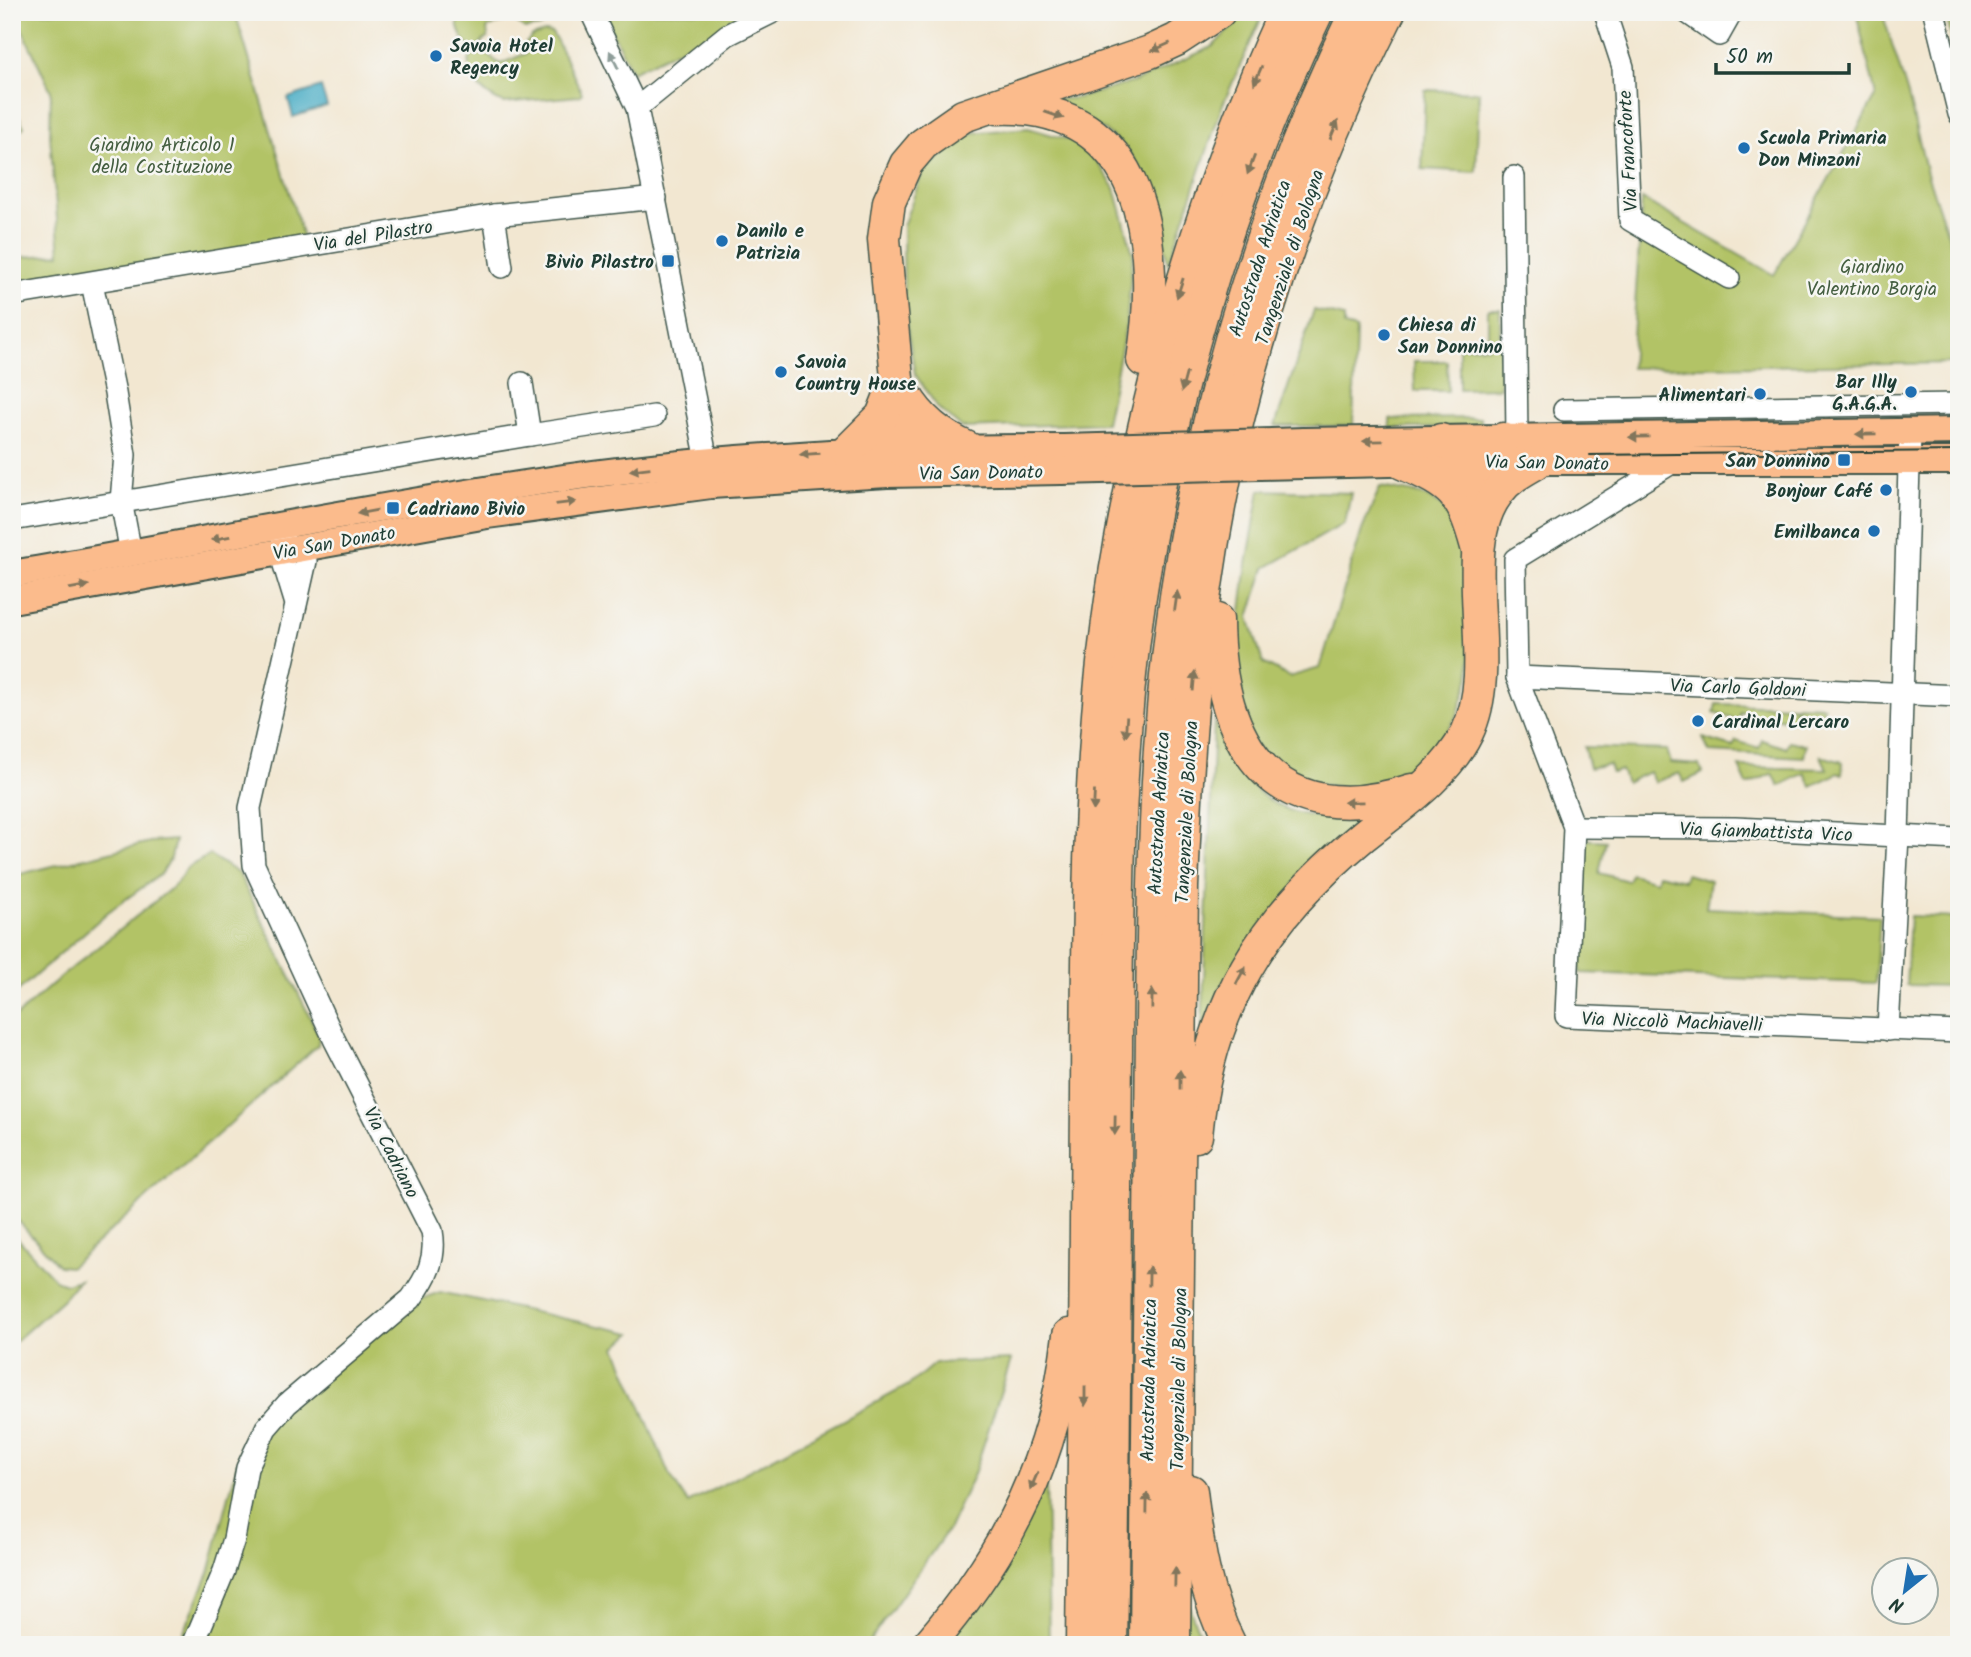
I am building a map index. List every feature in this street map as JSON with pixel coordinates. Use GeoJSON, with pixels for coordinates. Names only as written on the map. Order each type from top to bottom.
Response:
{"type":"FeatureCollection","features":[{"type":"Feature","properties":{"kind":"highway"},"geometry":{"type":"LineString","coordinates":[[904,462],[891,438],[899,391],[884,239],[889,202],[906,164],[923,144],[963,117],[1150,52],[1175,40],[1219,12]]}},
{"type":"Feature","properties":{"kind":"highway"},"geometry":{"type":"LineString","coordinates":[[1119,545],[1176,302],[1224,158],[1285,12]]}},
{"type":"Feature","properties":{"kind":"highway","name":"Autostrada Adriatica"},"geometry":{"type":"LineString","coordinates":[[1111,1645],[1118,878],[1131,668],[1142,580],[1159,482],[1202,309],[1266,125],[1317,12]]}},
{"type":"Feature","properties":{"kind":"highway","name":"Autostrada Adriatica"},"geometry":{"type":"LineString","coordinates":[[1146,1645],[1154,876],[1166,674],[1178,586],[1206,436],[1234,331],[1271,212],[1334,58],[1356,12]]}},
{"type":"Feature","properties":{"kind":"highway","name":"Tangenziale di Bologna"},"geometry":{"type":"LineString","coordinates":[[1174,1645],[1182,887],[1187,765],[1206,584],[1220,501],[1243,402],[1279,275],[1318,167],[1354,81],[1389,12]]}},
{"type":"Feature","properties":{"kind":"highway"},"geometry":{"type":"LineString","coordinates":[[986,108],[1041,111],[1084,129],[1117,158],[1139,204],[1147,236],[1150,289],[1096,755],[1090,890],[1083,1645]]}},
{"type":"Feature","properties":{"kind":"highway"},"geometry":{"type":"LineString","coordinates":[[899,391],[945,438],[968,448]]}},
{"type":"Feature","properties":{"kind":"highway"},"geometry":{"type":"LineString","coordinates":[[847,452],[875,426],[899,391]]}},
{"type":"Feature","properties":{"kind":"highway"},"geometry":{"type":"LineString","coordinates":[[1243,402],[1217,610],[1217,660],[1230,717],[1248,750],[1261,766],[1274,778],[1306,795],[1325,800],[1360,802],[1420,788]]}},
{"type":"Feature","properties":{"kind":"highway"},"geometry":{"type":"LineString","coordinates":[[1441,440],[1475,461],[1519,447]]}},
{"type":"Feature","properties":{"kind":"highway"},"geometry":{"type":"LineString","coordinates":[[1477,513],[1505,484],[1519,447]]}},
{"type":"Feature","properties":{"kind":"highway"},"geometry":{"type":"LineString","coordinates":[[1230,1645],[1209,1594],[1197,1530],[1179,1304],[1202,1091],[1226,1004],[1260,942],[1294,900],[1420,788],[1455,753],[1466,736],[1478,703],[1482,670],[1477,513],[1465,488],[1475,461]]}},
{"type":"Feature","properties":{"kind":"highway"},"geometry":{"type":"LineString","coordinates":[[1402,463],[1446,484],[1477,513]]}},
{"type":"Feature","properties":{"kind":"highway"},"geometry":{"type":"LineString","coordinates":[[928,1645],[992,1560],[1026,1502],[1048,1445],[1066,1364],[1087,1149]]}},
{"type":"Feature","properties":{"kind":"main road","name":"Via San Donato"},"geometry":{"type":"LineString","coordinates":[[1519,447],[1959,431]]}},
{"type":"Feature","properties":{"kind":"main road","name":"Via San Donato"},"geometry":{"type":"LineString","coordinates":[[709,473],[904,462],[1304,453],[1441,440],[1675,461],[1959,461]]}},
{"type":"Feature","properties":{"kind":"main road","name":"Via San Donato"},"geometry":{"type":"LineString","coordinates":[[12,574],[131,553],[291,538],[541,506],[709,473],[847,452],[904,462],[968,448],[1063,459]]}},
{"type":"Feature","properties":{"kind":"main road","name":"Via San Donato"},"geometry":{"type":"LineString","coordinates":[[1304,453],[1402,463],[1475,461]]}},
{"type":"Feature","properties":{"kind":"main road","name":"Via San Donato"},"geometry":{"type":"LineString","coordinates":[[12,600],[291,538]]}},
{"type":"Feature","properties":{"kind":"street"},"geometry":{"type":"LineString","coordinates":[[591,12],[636,108],[709,473]]}},
{"type":"Feature","properties":{"kind":"street"},"geometry":{"type":"LineString","coordinates":[[636,108],[727,35],[773,12]]}},
{"type":"Feature","properties":{"kind":"street","name":"Via Francoforte"},"geometry":{"type":"LineString","coordinates":[[1605,12],[1623,66],[1630,220],[1729,278]]}},
{"type":"Feature","properties":{"kind":"street"},"geometry":{"type":"LineString","coordinates":[[1686,12],[1718,35],[1732,12]]}},
{"type":"Feature","properties":{"kind":"street"},"geometry":{"type":"LineString","coordinates":[[1934,12],[1959,114]]}},
{"type":"Feature","properties":{"kind":"street"},"geometry":{"type":"LineString","coordinates":[[1514,177],[1519,447]]}},
{"type":"Feature","properties":{"kind":"street","name":"Via del Pilastro"},"geometry":{"type":"LineString","coordinates":[[92,283],[494,215],[656,198]]}},
{"type":"Feature","properties":{"kind":"street"},"geometry":{"type":"LineString","coordinates":[[494,215],[502,267]]}},
{"type":"Feature","properties":{"kind":"street"},"geometry":{"type":"LineString","coordinates":[[12,295],[92,283],[116,393],[125,455],[121,501],[131,553]]}},
{"type":"Feature","properties":{"kind":"street"},"geometry":{"type":"LineString","coordinates":[[522,383],[530,435]]}},
{"type":"Feature","properties":{"kind":"street"},"geometry":{"type":"LineString","coordinates":[[1564,410],[1959,404]]}},
{"type":"Feature","properties":{"kind":"street"},"geometry":{"type":"LineString","coordinates":[[12,520],[654,416]]}},
{"type":"Feature","properties":{"kind":"street"},"geometry":{"type":"LineString","coordinates":[[1888,1030],[1898,836],[1910,433]]}},
{"type":"Feature","properties":{"kind":"street","name":"Via Niccolò Machiavelli"},"geometry":{"type":"LineString","coordinates":[[1675,461],[1515,559],[1517,677],[1574,827],[1566,1016],[1959,1032]]}},
{"type":"Feature","properties":{"kind":"street","name":"Via Cadriano"},"geometry":{"type":"LineString","coordinates":[[193,1645],[224,1571],[234,1539],[247,1468],[266,1428],[288,1404],[411,1299],[424,1280],[434,1254],[432,1231],[335,1041],[254,865],[250,808],[295,601],[291,538]]}},
{"type":"Feature","properties":{"kind":"street","name":"Via Carlo Goldoni"},"geometry":{"type":"LineString","coordinates":[[1517,677],[1959,696]]}},
{"type":"Feature","properties":{"kind":"street","name":"Via Giambattista Vico"},"geometry":{"type":"LineString","coordinates":[[1574,827],[1735,828],[1959,839]]}},
{"type":"Feature","properties":{"kind":"green space","name":"Giardino Articolo 1 della Costituzione"},"geometry":{"type":"Polygon","coordinates":[[[14,12],[235,12],[304,241],[12,293],[12,258],[60,254],[50,136],[51,91],[14,12]]]}},
{"type":"Feature","properties":{"kind":"green space"},"geometry":{"type":"Polygon","coordinates":[[[457,12],[542,12],[547,22],[540,27],[525,29],[518,24],[516,17],[487,28],[488,37],[474,49],[460,34],[457,12]]]}},
{"type":"Feature","properties":{"kind":"green space"},"geometry":{"type":"Polygon","coordinates":[[[602,12],[756,12],[632,72],[602,12]]]}},
{"type":"Feature","properties":{"kind":"green space"},"geometry":{"type":"Polygon","coordinates":[[[1247,12],[1264,12],[1223,104],[1168,265],[1155,204],[1135,161],[1121,144],[1101,129],[1077,114],[1045,100],[1077,98],[1134,82],[1212,47],[1247,12]]]}},
{"type":"Feature","properties":{"kind":"green space","name":"Giardino Valentino Borgia"},"geometry":{"type":"Polygon","coordinates":[[[1856,12],[1882,12],[1908,95],[1927,174],[1959,267],[1959,363],[1631,368],[1642,199],[1774,275],[1876,96],[1856,12]]]}},
{"type":"Feature","properties":{"kind":"green space"},"geometry":{"type":"Polygon","coordinates":[[[1945,12],[1953,12],[1959,38],[1959,65],[1945,12]]]}},
{"type":"Feature","properties":{"kind":"green space"},"geometry":{"type":"Polygon","coordinates":[[[552,33],[557,41],[582,93],[579,96],[504,103],[477,85],[470,71],[471,56],[485,53],[500,64],[527,53],[526,43],[532,36],[552,33]]]}},
{"type":"Feature","properties":{"kind":"green space"},"geometry":{"type":"Polygon","coordinates":[[[1425,90],[1479,92],[1476,172],[1422,169],[1425,90]]]}},
{"type":"Feature","properties":{"kind":"green space"},"geometry":{"type":"Polygon","coordinates":[[[12,103],[24,127],[12,136],[12,103]]]}},
{"type":"Feature","properties":{"kind":"green space"},"geometry":{"type":"Polygon","coordinates":[[[1028,128],[1084,144],[1115,188],[1133,254],[1126,325],[1106,423],[962,428],[938,408],[915,374],[904,309],[903,226],[923,171],[969,133],[1028,128]]]}},
{"type":"Feature","properties":{"kind":"green space"},"geometry":{"type":"Polygon","coordinates":[[[1488,309],[1500,309],[1500,388],[1459,389],[1459,347],[1488,347],[1488,309]]]}},
{"type":"Feature","properties":{"kind":"green space"},"geometry":{"type":"Polygon","coordinates":[[[1314,310],[1344,317],[1344,326],[1356,329],[1353,426],[1275,426],[1314,310]]]}},
{"type":"Feature","properties":{"kind":"green space"},"geometry":{"type":"Polygon","coordinates":[[[1414,361],[1447,361],[1448,391],[1415,391],[1414,361]]]}},
{"type":"Feature","properties":{"kind":"green space"},"geometry":{"type":"Polygon","coordinates":[[[1480,418],[1481,428],[1390,428],[1390,419],[1480,418]]]}},
{"type":"Feature","properties":{"kind":"green space"},"geometry":{"type":"Polygon","coordinates":[[[1380,487],[1421,494],[1447,509],[1463,543],[1470,676],[1457,716],[1420,772],[1378,792],[1288,780],[1251,740],[1232,686],[1246,570],[1260,490],[1351,493],[1345,523],[1265,568],[1249,617],[1263,663],[1289,677],[1320,668],[1362,530],[1380,487]]]}},
{"type":"Feature","properties":{"kind":"green space"},"geometry":{"type":"Polygon","coordinates":[[[1716,704],[1795,706],[1792,721],[1767,715],[1765,720],[1741,712],[1738,720],[1714,713],[1716,704]]]}},
{"type":"Feature","properties":{"kind":"green space"},"geometry":{"type":"Polygon","coordinates":[[[1797,705],[1824,706],[1820,721],[1795,715],[1797,705]]]}},
{"type":"Feature","properties":{"kind":"green space"},"geometry":{"type":"Polygon","coordinates":[[[1214,721],[1250,783],[1276,804],[1291,811],[1322,817],[1371,815],[1223,984],[1202,1028],[1214,721]]]}},
{"type":"Feature","properties":{"kind":"green space"},"geometry":{"type":"Polygon","coordinates":[[[1703,738],[1733,747],[1736,741],[1759,748],[1762,740],[1786,748],[1789,741],[1806,745],[1804,757],[1709,752],[1703,738]]]}},
{"type":"Feature","properties":{"kind":"green space"},"geometry":{"type":"Polygon","coordinates":[[[1584,747],[1667,750],[1671,763],[1699,765],[1703,773],[1684,782],[1679,773],[1655,782],[1649,772],[1626,783],[1621,770],[1612,773],[1609,764],[1589,768],[1584,747]]]}},
{"type":"Feature","properties":{"kind":"green space"},"geometry":{"type":"Polygon","coordinates":[[[1821,756],[1843,762],[1842,775],[1838,773],[1811,786],[1805,773],[1779,786],[1773,773],[1747,785],[1739,767],[1827,769],[1821,756]]]}},
{"type":"Feature","properties":{"kind":"green space"},"geometry":{"type":"Polygon","coordinates":[[[1582,839],[1606,841],[1599,873],[1628,881],[1631,874],[1656,881],[1658,874],[1684,880],[1686,874],[1710,881],[1706,908],[1880,916],[1876,983],[1580,973],[1582,839]]]}},
{"type":"Feature","properties":{"kind":"green space"},"geometry":{"type":"Polygon","coordinates":[[[175,840],[171,858],[161,874],[108,912],[12,996],[12,876],[150,842],[175,840]]]}},
{"type":"Feature","properties":{"kind":"green space"},"geometry":{"type":"Polygon","coordinates":[[[210,855],[239,874],[319,1035],[318,1045],[70,1267],[59,1266],[12,1214],[12,1020],[57,980],[174,886],[188,867],[210,855]]]}},
{"type":"Feature","properties":{"kind":"green space"},"geometry":{"type":"Polygon","coordinates":[[[1910,916],[1959,918],[1959,986],[1906,985],[1910,916]]]}},
{"type":"Feature","properties":{"kind":"green space"},"geometry":{"type":"Polygon","coordinates":[[[12,1232],[55,1280],[66,1284],[79,1280],[63,1299],[12,1344],[12,1232]]]}},
{"type":"Feature","properties":{"kind":"green space"},"geometry":{"type":"Polygon","coordinates":[[[440,1292],[632,1333],[616,1347],[669,1474],[688,1503],[909,1385],[935,1363],[1011,1360],[974,1474],[949,1528],[867,1645],[178,1645],[209,1573],[242,1446],[260,1416],[402,1306],[440,1292]]]}},
{"type":"Feature","properties":{"kind":"green space"},"geometry":{"type":"Polygon","coordinates":[[[1046,1479],[1049,1645],[945,1645],[1046,1479]]]}},
{"type":"Feature","properties":{"kind":"green space"},"geometry":{"type":"Polygon","coordinates":[[[1182,1589],[1204,1645],[1182,1645],[1182,1589]]]}},
{"type":"Feature","properties":{"kind":"water"},"geometry":{"type":"Polygon","coordinates":[[[321,87],[327,106],[293,117],[288,98],[321,87]]]}},
{"type":"Feature","properties":{"kind":"tram line"},"geometry":{"type":"LineString","coordinates":[[1590,455],[1959,451]]}},
{"type":"Feature","properties":{"kind":"place","name":"Savoia Hotel Regency"},"geometry":{"type":"Point","coordinates":[436,56]}},
{"type":"Feature","properties":{"kind":"place","name":"Scuola Primaria Don Minzoni"},"geometry":{"type":"Point","coordinates":[1744,148]}},
{"type":"Feature","properties":{"kind":"place","name":"Danilo e Patrizia"},"geometry":{"type":"Point","coordinates":[722,241]}},
{"type":"Feature","properties":{"kind":"place","name":"Bivio Pilastro"},"geometry":{"type":"Point","coordinates":[668,261]}},
{"type":"Feature","properties":{"kind":"place","name":"Chiesa di San Donnino"},"geometry":{"type":"Point","coordinates":[1384,335]}},
{"type":"Feature","properties":{"kind":"place","name":"Savoia Country House"},"geometry":{"type":"Point","coordinates":[781,372]}},
{"type":"Feature","properties":{"kind":"place","name":"Bar Illy G.A.G.A."},"geometry":{"type":"Point","coordinates":[1911,392]}},
{"type":"Feature","properties":{"kind":"place","name":"Alimentari"},"geometry":{"type":"Point","coordinates":[1760,394]}},
{"type":"Feature","properties":{"kind":"place","name":"San Donnino"},"geometry":{"type":"Point","coordinates":[1844,460]}},
{"type":"Feature","properties":{"kind":"place","name":"Bonjour Café"},"geometry":{"type":"Point","coordinates":[1886,490]}},
{"type":"Feature","properties":{"kind":"place","name":"Cadriano Bivio"},"geometry":{"type":"Point","coordinates":[393,508]}},
{"type":"Feature","properties":{"kind":"place","name":"Emilbanca"},"geometry":{"type":"Point","coordinates":[1874,531]}},
{"type":"Feature","properties":{"kind":"place","name":"Cardinal Lercaro"},"geometry":{"type":"Point","coordinates":[1698,721]}}]}
